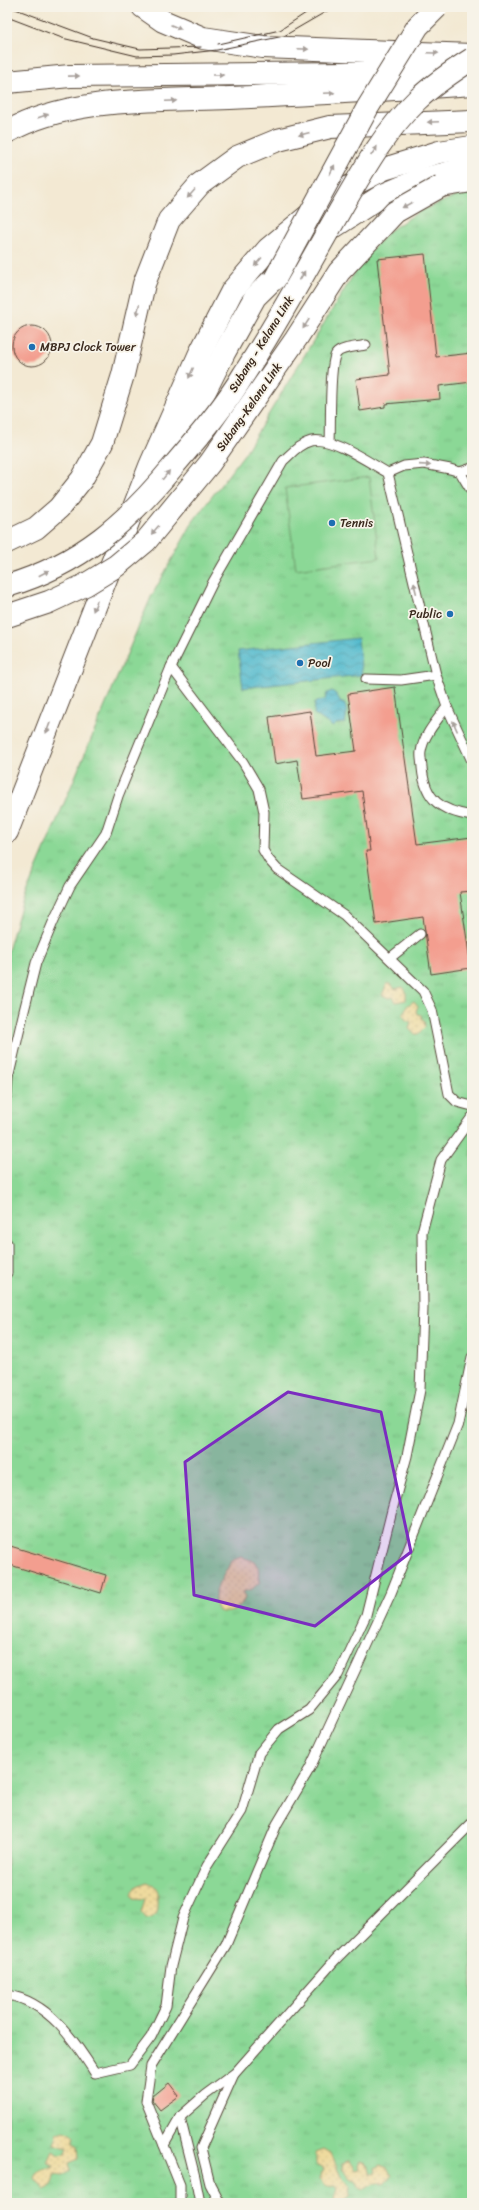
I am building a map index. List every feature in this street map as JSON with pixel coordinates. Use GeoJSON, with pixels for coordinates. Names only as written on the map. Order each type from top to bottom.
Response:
{"type":"FeatureCollection","features":[{"type":"Feature","properties":{"kind":"main road"},"geometry":{"type":"LineString","coordinates":[[143,7],[164,21],[203,38],[263,47],[472,55]]}},
{"type":"Feature","properties":{"kind":"main road"},"geometry":{"type":"LineString","coordinates":[[203,430],[224,380],[335,165],[368,107],[418,26],[437,7]]}},
{"type":"Feature","properties":{"kind":"main road","name":"Subang - Kelana Link"},"geometry":{"type":"LineString","coordinates":[[7,586],[37,577],[74,557],[107,536],[146,498],[203,430],[244,375],[375,149],[417,100],[449,74],[472,59]]}},
{"type":"Feature","properties":{"kind":"main road"},"geometry":{"type":"LineString","coordinates":[[7,82],[70,76],[341,74],[472,71]]}},
{"type":"Feature","properties":{"kind":"main road"},"geometry":{"type":"LineString","coordinates":[[7,132],[21,124],[49,114],[103,103],[397,90],[472,84]]}},
{"type":"Feature","properties":{"kind":"main road"},"geometry":{"type":"LineString","coordinates":[[7,542],[36,528],[59,508],[82,479],[102,443],[123,375],[144,284],[169,220],[200,184],[237,157],[278,140],[330,127],[472,120]]}},
{"type":"Feature","properties":{"kind":"main road"},"geometry":{"type":"LineString","coordinates":[[7,832],[150,466],[200,353],[232,291],[268,249],[332,196],[384,169],[438,152],[472,147]]}},
{"type":"Feature","properties":{"kind":"main road"},"geometry":{"type":"LineString","coordinates":[[150,466],[193,415],[224,353],[255,297],[312,241],[383,195],[419,180],[472,167]]}},
{"type":"Feature","properties":{"kind":"main road","name":"Subang-Kelana Link"},"geometry":{"type":"LineString","coordinates":[[7,616],[49,602],[85,585],[116,566],[146,541],[210,463],[296,339],[339,272],[395,212],[441,186],[472,181]]}},
{"type":"Feature","properties":{"kind":"lane"},"geometry":{"type":"LineString","coordinates":[[330,442],[333,366],[336,354],[342,350],[366,345]]}},
{"type":"Feature","properties":{"kind":"lane"},"geometry":{"type":"LineString","coordinates":[[7,1095],[8,1078],[36,963],[70,886],[106,832],[118,796],[171,667],[213,582],[284,461],[297,448],[312,441],[330,442],[388,473],[436,675],[447,707],[472,761]]}},
{"type":"Feature","properties":{"kind":"lane"},"geometry":{"type":"LineString","coordinates":[[388,473],[404,466],[424,464],[460,472],[472,468]]}},
{"type":"Feature","properties":{"kind":"lane"},"geometry":{"type":"LineString","coordinates":[[460,472],[472,492]]}},
{"type":"Feature","properties":{"kind":"lane"},"geometry":{"type":"LineString","coordinates":[[171,667],[243,762],[259,789],[264,812],[263,850],[269,860],[277,869],[344,915],[423,991],[432,1010],[450,1094],[457,1102],[472,1106]]}},
{"type":"Feature","properties":{"kind":"lane"},"geometry":{"type":"LineString","coordinates":[[366,679],[401,680],[436,675]]}},
{"type":"Feature","properties":{"kind":"lane"},"geometry":{"type":"LineString","coordinates":[[447,707],[430,729],[421,752],[424,785],[434,802],[462,814],[472,816]]}},
{"type":"Feature","properties":{"kind":"lane"},"geometry":{"type":"LineString","coordinates":[[390,958],[420,934]]}},
{"type":"Feature","properties":{"kind":"lane"},"geometry":{"type":"LineString","coordinates":[[7,1995],[17,1996],[51,2016],[73,2040],[95,2073],[130,2065],[150,2037],[166,2006],[171,1966],[183,1918],[208,1866],[242,1811],[260,1753],[279,1728],[309,1710],[338,1675],[366,1615],[407,1456],[420,1390],[423,1308],[422,1232],[441,1160],[472,1117]]}},
{"type":"Feature","properties":{"kind":"lane"},"geometry":{"type":"LineString","coordinates":[[7,1243],[7,1273]]}},
{"type":"Feature","properties":{"kind":"lane"},"geometry":{"type":"LineString","coordinates":[[180,2203],[180,2185],[146,2102],[151,2066],[226,1945],[277,1824],[310,1768],[391,1594],[458,1424],[472,1356]]}},
{"type":"Feature","properties":{"kind":"lane"},"geometry":{"type":"LineString","coordinates":[[164,2145],[180,2117],[205,2095],[235,2073],[335,1960],[472,1823]]}},
{"type":"Feature","properties":{"kind":"lane"},"geometry":{"type":"LineString","coordinates":[[220,2203],[210,2184],[201,2148],[235,2073]]}},
{"type":"Feature","properties":{"kind":"lane"},"geometry":{"type":"LineString","coordinates":[[180,2117],[196,2177],[200,2203]]}},
{"type":"Feature","properties":{"kind":"highlighted area"},"geometry":{"type":"Polygon","coordinates":[[[288,1392],[381,1412],[411,1552],[315,1626],[194,1595],[185,1462],[288,1392]]]}},
{"type":"Feature","properties":{"kind":"green space"},"geometry":{"type":"Polygon","coordinates":[[[472,192],[472,2203],[7,2203],[7,954],[22,903],[151,597],[194,520],[245,453],[363,259],[389,231],[420,211],[461,194],[472,192]]]}},
{"type":"Feature","properties":{"kind":"green space","name":"Tennis"},"geometry":{"type":"Polygon","coordinates":[[[369,477],[379,558],[296,569],[285,488],[369,477]]]}},
{"type":"Feature","properties":{"kind":"sand"},"geometry":{"type":"Polygon","coordinates":[[[387,984],[391,984],[395,989],[403,987],[406,992],[406,1000],[396,1002],[393,997],[389,998],[382,995],[387,984]]]}},
{"type":"Feature","properties":{"kind":"sand"},"geometry":{"type":"Polygon","coordinates":[[[414,1001],[418,1006],[416,1011],[417,1014],[421,1015],[422,1019],[424,1020],[425,1027],[418,1034],[415,1034],[409,1029],[411,1022],[406,1020],[403,1014],[407,1006],[414,1001]]]}},
{"type":"Feature","properties":{"kind":"sand"},"geometry":{"type":"Polygon","coordinates":[[[241,1557],[254,1561],[259,1569],[260,1582],[252,1589],[242,1592],[245,1598],[238,1608],[231,1612],[218,1611],[215,1604],[215,1597],[218,1585],[231,1561],[241,1557]]]}},
{"type":"Feature","properties":{"kind":"sand"},"geometry":{"type":"Polygon","coordinates":[[[147,1882],[156,1888],[158,1894],[155,1915],[147,1919],[141,1912],[145,1899],[134,1898],[132,1894],[137,1886],[147,1882]]]}},
{"type":"Feature","properties":{"kind":"sand"},"geometry":{"type":"Polygon","coordinates":[[[65,2130],[71,2132],[75,2137],[73,2143],[78,2146],[79,2159],[69,2163],[71,2171],[62,2176],[55,2175],[52,2185],[44,2190],[35,2178],[42,2170],[53,2168],[53,2165],[47,2162],[52,2151],[59,2155],[65,2154],[67,2148],[54,2144],[58,2132],[65,2130]]]}},
{"type":"Feature","properties":{"kind":"sand"},"geometry":{"type":"Polygon","coordinates":[[[324,2150],[331,2154],[341,2177],[351,2187],[350,2196],[340,2203],[334,2198],[337,2189],[335,2186],[327,2187],[320,2180],[323,2168],[316,2164],[316,2153],[324,2150]]]}},
{"type":"Feature","properties":{"kind":"sand"},"geometry":{"type":"Polygon","coordinates":[[[350,2161],[356,2170],[360,2169],[359,2165],[361,2161],[367,2163],[370,2175],[375,2172],[374,2168],[381,2165],[387,2168],[391,2176],[384,2184],[377,2183],[365,2189],[360,2188],[356,2180],[351,2179],[342,2169],[343,2163],[350,2161]]]}},
{"type":"Feature","properties":{"kind":"water","name":"Pool"},"geometry":{"type":"Polygon","coordinates":[[[358,638],[362,675],[243,688],[238,651],[358,638]]]}},
{"type":"Feature","properties":{"kind":"water"},"geometry":{"type":"Polygon","coordinates":[[[332,691],[337,695],[340,702],[345,704],[347,713],[345,723],[336,724],[333,727],[314,714],[315,702],[325,700],[327,693],[332,691]]]}},
{"type":"Feature","properties":{"kind":"building"},"geometry":{"type":"Polygon","coordinates":[[[425,254],[436,357],[472,353],[472,382],[439,386],[440,399],[385,404],[385,407],[360,411],[356,379],[390,375],[377,259],[425,254]]]}},
{"type":"Feature","properties":{"kind":"building","name":"MBPJ Clock Tower"},"geometry":{"type":"Polygon","coordinates":[[[36,326],[43,329],[49,335],[52,346],[51,354],[43,363],[36,366],[28,366],[21,363],[13,354],[12,342],[15,335],[24,327],[36,326]]]}},
{"type":"Feature","properties":{"kind":"building"},"geometry":{"type":"Polygon","coordinates":[[[395,687],[417,844],[472,837],[472,891],[460,892],[471,968],[431,974],[423,917],[376,924],[366,851],[370,851],[362,791],[303,799],[297,760],[275,764],[269,717],[310,711],[316,756],[356,751],[348,694],[395,687]]]}},
{"type":"Feature","properties":{"kind":"building"},"geometry":{"type":"Polygon","coordinates":[[[7,1545],[106,1575],[101,1593],[7,1564],[7,1545]]]}},
{"type":"Feature","properties":{"kind":"building"},"geometry":{"type":"Polygon","coordinates":[[[169,2083],[179,2096],[160,2110],[152,2100],[153,2096],[169,2083]]]}},
{"type":"Feature","properties":{"kind":"tram line"},"geometry":{"type":"LineString","coordinates":[[10,7],[93,38],[140,49],[201,47]]}},
{"type":"Feature","properties":{"kind":"tram line"},"geometry":{"type":"LineString","coordinates":[[218,44],[280,30],[315,7]]}},
{"type":"Feature","properties":{"kind":"tram line"},"geometry":{"type":"LineString","coordinates":[[7,17],[62,38],[137,56],[173,55],[217,50],[284,36],[334,7]]}},
{"type":"Feature","properties":{"kind":"place","name":"MBPJ Clock Tower"},"geometry":{"type":"Point","coordinates":[32,347]}},
{"type":"Feature","properties":{"kind":"place","name":"Tennis"},"geometry":{"type":"Point","coordinates":[332,523]}},
{"type":"Feature","properties":{"kind":"place","name":"Public"},"geometry":{"type":"Point","coordinates":[450,614]}},
{"type":"Feature","properties":{"kind":"place","name":"Pool"},"geometry":{"type":"Point","coordinates":[300,663]}}]}
